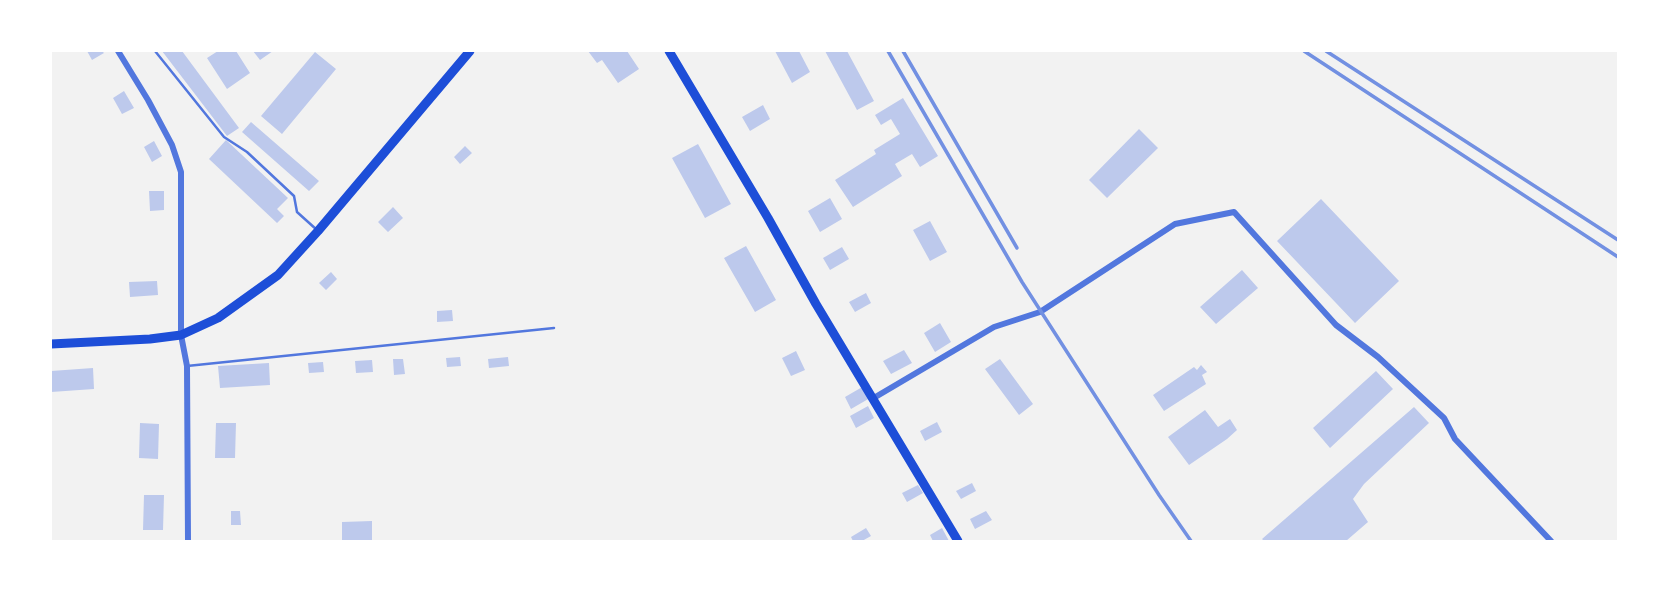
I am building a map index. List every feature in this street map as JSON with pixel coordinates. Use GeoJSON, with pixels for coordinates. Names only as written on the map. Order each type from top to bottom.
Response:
{"type":"FeatureCollection","features":[{"type":"Feature","properties":{"kind":"main road"},"geometry":{"type":"LineString","coordinates":[[51,344],[181,335],[218,318],[278,275],[470,51]]}},
{"type":"Feature","properties":{"kind":"main road"},"geometry":{"type":"LineString","coordinates":[[669,51],[958,541]]}},
{"type":"Feature","properties":{"kind":"street"},"geometry":{"type":"LineString","coordinates":[[118,51],[172,145],[181,172],[181,335],[187,366],[188,541]]}},
{"type":"Feature","properties":{"kind":"street"},"geometry":{"type":"LineString","coordinates":[[872,399],[994,327],[1040,312],[1175,224],[1234,212],[1336,326],[1378,357],[1444,418],[1455,439],[1550,541]]}},
{"type":"Feature","properties":{"kind":"lane"},"geometry":{"type":"LineString","coordinates":[[155,51],[223,137],[247,152],[294,196],[297,212],[318,231]]}},
{"type":"Feature","properties":{"kind":"lane"},"geometry":{"type":"LineString","coordinates":[[187,366],[554,328]]}},
{"type":"Feature","properties":{"kind":"building"},"geometry":{"type":"Polygon","coordinates":[[[87,51],[102,51],[104,53],[92,60],[87,51]]]}},
{"type":"Feature","properties":{"kind":"building"},"geometry":{"type":"Polygon","coordinates":[[[162,51],[182,51],[239,128],[227,136],[162,51]]]}},
{"type":"Feature","properties":{"kind":"building"},"geometry":{"type":"Polygon","coordinates":[[[218,51],[236,51],[250,73],[227,89],[207,58],[218,51]]]}},
{"type":"Feature","properties":{"kind":"building"},"geometry":{"type":"Polygon","coordinates":[[[253,51],[273,51],[260,60],[253,51]]]}},
{"type":"Feature","properties":{"kind":"building"},"geometry":{"type":"Polygon","coordinates":[[[588,51],[627,51],[639,69],[618,83],[602,60],[597,63],[588,51]]]}},
{"type":"Feature","properties":{"kind":"building"},"geometry":{"type":"Polygon","coordinates":[[[775,51],[799,51],[810,72],[792,83],[775,51]]]}},
{"type":"Feature","properties":{"kind":"building"},"geometry":{"type":"Polygon","coordinates":[[[825,51],[847,51],[874,101],[857,110],[825,51]]]}},
{"type":"Feature","properties":{"kind":"building"},"geometry":{"type":"Polygon","coordinates":[[[315,52],[336,69],[282,134],[261,116],[315,52]]]}},
{"type":"Feature","properties":{"kind":"building"},"geometry":{"type":"Polygon","coordinates":[[[124,91],[134,108],[122,114],[113,98],[124,91]]]}},
{"type":"Feature","properties":{"kind":"building"},"geometry":{"type":"Polygon","coordinates":[[[903,98],[938,156],[920,167],[912,154],[895,164],[902,176],[853,207],[835,180],[876,154],[874,150],[900,134],[891,119],[881,125],[875,115],[903,98]]]}},
{"type":"Feature","properties":{"kind":"building"},"geometry":{"type":"Polygon","coordinates":[[[763,105],[770,119],[750,131],[742,117],[763,105]]]}},
{"type":"Feature","properties":{"kind":"building"},"geometry":{"type":"Polygon","coordinates":[[[251,122],[319,181],[309,191],[242,132],[251,122]]]}},
{"type":"Feature","properties":{"kind":"building"},"geometry":{"type":"Polygon","coordinates":[[[1139,129],[1158,148],[1107,198],[1089,180],[1139,129]]]}},
{"type":"Feature","properties":{"kind":"building"},"geometry":{"type":"Polygon","coordinates":[[[226,140],[288,198],[277,209],[284,216],[277,223],[209,159],[226,140]]]}},
{"type":"Feature","properties":{"kind":"building"},"geometry":{"type":"Polygon","coordinates":[[[154,141],[162,156],[152,162],[144,147],[154,141]]]}},
{"type":"Feature","properties":{"kind":"building"},"geometry":{"type":"Polygon","coordinates":[[[698,144],[731,204],[705,218],[672,158],[698,144]]]}},
{"type":"Feature","properties":{"kind":"building"},"geometry":{"type":"Polygon","coordinates":[[[465,146],[472,153],[460,164],[454,157],[465,146]]]}},
{"type":"Feature","properties":{"kind":"building"},"geometry":{"type":"Polygon","coordinates":[[[149,191],[164,191],[164,210],[150,211],[149,191]]]}},
{"type":"Feature","properties":{"kind":"building"},"geometry":{"type":"Polygon","coordinates":[[[830,198],[842,219],[820,232],[808,211],[830,198]]]}},
{"type":"Feature","properties":{"kind":"building"},"geometry":{"type":"Polygon","coordinates":[[[1321,199],[1399,281],[1355,323],[1277,241],[1321,199]]]}},
{"type":"Feature","properties":{"kind":"building"},"geometry":{"type":"Polygon","coordinates":[[[393,207],[403,218],[388,232],[378,222],[393,207]]]}},
{"type":"Feature","properties":{"kind":"building"},"geometry":{"type":"Polygon","coordinates":[[[930,221],[947,252],[930,261],[913,230],[930,221]]]}},
{"type":"Feature","properties":{"kind":"building"},"geometry":{"type":"Polygon","coordinates":[[[746,246],[776,300],[755,312],[724,258],[746,246]]]}},
{"type":"Feature","properties":{"kind":"building"},"geometry":{"type":"Polygon","coordinates":[[[842,247],[849,259],[830,270],[823,258],[842,247]]]}},
{"type":"Feature","properties":{"kind":"building"},"geometry":{"type":"Polygon","coordinates":[[[1242,270],[1258,288],[1216,324],[1200,307],[1242,270]]]}},
{"type":"Feature","properties":{"kind":"building"},"geometry":{"type":"Polygon","coordinates":[[[331,272],[337,279],[326,290],[319,283],[331,272]]]}},
{"type":"Feature","properties":{"kind":"building"},"geometry":{"type":"Polygon","coordinates":[[[157,281],[158,295],[130,297],[129,282],[157,281]]]}},
{"type":"Feature","properties":{"kind":"building"},"geometry":{"type":"Polygon","coordinates":[[[866,293],[871,303],[855,312],[849,302],[866,293]]]}},
{"type":"Feature","properties":{"kind":"building"},"geometry":{"type":"Polygon","coordinates":[[[452,310],[453,321],[437,322],[437,311],[452,310]]]}},
{"type":"Feature","properties":{"kind":"building"},"geometry":{"type":"Polygon","coordinates":[[[940,323],[951,342],[935,352],[924,333],[940,323]]]}},
{"type":"Feature","properties":{"kind":"building"},"geometry":{"type":"Polygon","coordinates":[[[904,350],[912,363],[891,374],[883,361],[904,350]]]}},
{"type":"Feature","properties":{"kind":"building"},"geometry":{"type":"Polygon","coordinates":[[[796,351],[805,370],[791,376],[782,358],[796,351]]]}},
{"type":"Feature","properties":{"kind":"building"},"geometry":{"type":"Polygon","coordinates":[[[460,357],[461,366],[447,367],[446,358],[460,357]]]}},
{"type":"Feature","properties":{"kind":"building"},"geometry":{"type":"Polygon","coordinates":[[[508,357],[509,366],[489,368],[488,359],[508,357]]]}},
{"type":"Feature","properties":{"kind":"building"},"geometry":{"type":"Polygon","coordinates":[[[393,359],[403,359],[405,374],[394,375],[393,359]]]}},
{"type":"Feature","properties":{"kind":"building"},"geometry":{"type":"Polygon","coordinates":[[[1000,359],[1033,404],[1019,415],[985,369],[1000,359]]]}},
{"type":"Feature","properties":{"kind":"building"},"geometry":{"type":"Polygon","coordinates":[[[372,360],[373,372],[356,373],[355,361],[372,360]]]}},
{"type":"Feature","properties":{"kind":"building"},"geometry":{"type":"Polygon","coordinates":[[[323,362],[324,372],[309,373],[308,363],[323,362]]]}},
{"type":"Feature","properties":{"kind":"building"},"geometry":{"type":"Polygon","coordinates":[[[269,363],[270,385],[220,388],[218,366],[269,363]]]}},
{"type":"Feature","properties":{"kind":"building"},"geometry":{"type":"Polygon","coordinates":[[[1201,365],[1207,372],[1202,375],[1206,384],[1164,411],[1153,395],[1194,367],[1197,370],[1201,365]]]}},
{"type":"Feature","properties":{"kind":"building"},"geometry":{"type":"Polygon","coordinates":[[[93,368],[94,389],[51,392],[51,371],[93,368]]]}},
{"type":"Feature","properties":{"kind":"building"},"geometry":{"type":"Polygon","coordinates":[[[1376,371],[1393,389],[1330,448],[1313,428],[1376,371]]]}},
{"type":"Feature","properties":{"kind":"building"},"geometry":{"type":"Polygon","coordinates":[[[864,386],[870,398],[851,409],[845,397],[864,386]]]}},
{"type":"Feature","properties":{"kind":"building"},"geometry":{"type":"Polygon","coordinates":[[[868,406],[874,418],[856,428],[850,416],[868,406]]]}},
{"type":"Feature","properties":{"kind":"building"},"geometry":{"type":"Polygon","coordinates":[[[1414,407],[1429,423],[1364,484],[1353,499],[1368,522],[1346,541],[1262,539],[1414,407]]]}},
{"type":"Feature","properties":{"kind":"building"},"geometry":{"type":"Polygon","coordinates":[[[1205,410],[1218,427],[1230,419],[1237,430],[1189,465],[1168,437],[1205,410]]]}},
{"type":"Feature","properties":{"kind":"building"},"geometry":{"type":"Polygon","coordinates":[[[937,422],[942,432],[925,441],[920,431],[937,422]]]}},
{"type":"Feature","properties":{"kind":"building"},"geometry":{"type":"Polygon","coordinates":[[[140,423],[159,424],[158,459],[139,458],[140,423]]]}},
{"type":"Feature","properties":{"kind":"building"},"geometry":{"type":"Polygon","coordinates":[[[216,423],[236,423],[235,458],[215,458],[216,423]]]}},
{"type":"Feature","properties":{"kind":"building"},"geometry":{"type":"Polygon","coordinates":[[[972,483],[976,491],[961,499],[956,491],[972,483]]]}},
{"type":"Feature","properties":{"kind":"building"},"geometry":{"type":"Polygon","coordinates":[[[918,485],[923,493],[907,502],[902,493],[918,485]]]}},
{"type":"Feature","properties":{"kind":"building"},"geometry":{"type":"Polygon","coordinates":[[[144,495],[164,495],[163,530],[143,530],[144,495]]]}},
{"type":"Feature","properties":{"kind":"building"},"geometry":{"type":"Polygon","coordinates":[[[231,511],[240,511],[241,525],[231,525],[231,511]]]}},
{"type":"Feature","properties":{"kind":"building"},"geometry":{"type":"Polygon","coordinates":[[[986,511],[992,520],[975,529],[970,519],[986,511]]]}},
{"type":"Feature","properties":{"kind":"building"},"geometry":{"type":"Polygon","coordinates":[[[372,521],[372,541],[342,541],[342,522],[372,521]]]}},
{"type":"Feature","properties":{"kind":"building"},"geometry":{"type":"Polygon","coordinates":[[[866,528],[871,536],[862,541],[853,541],[851,537],[866,528]]]}},
{"type":"Feature","properties":{"kind":"building"},"geometry":{"type":"Polygon","coordinates":[[[942,528],[949,541],[933,541],[930,535],[942,528]]]}},
{"type":"Feature","properties":{"kind":"railway"},"geometry":{"type":"LineString","coordinates":[[888,51],[1022,282],[1191,541]]}},
{"type":"Feature","properties":{"kind":"railway"},"geometry":{"type":"LineString","coordinates":[[903,51],[1017,248]]}},
{"type":"Feature","properties":{"kind":"railway"},"geometry":{"type":"LineString","coordinates":[[1304,51],[1618,257]]}},
{"type":"Feature","properties":{"kind":"railway"},"geometry":{"type":"LineString","coordinates":[[1326,51],[1618,240]]}}]}
